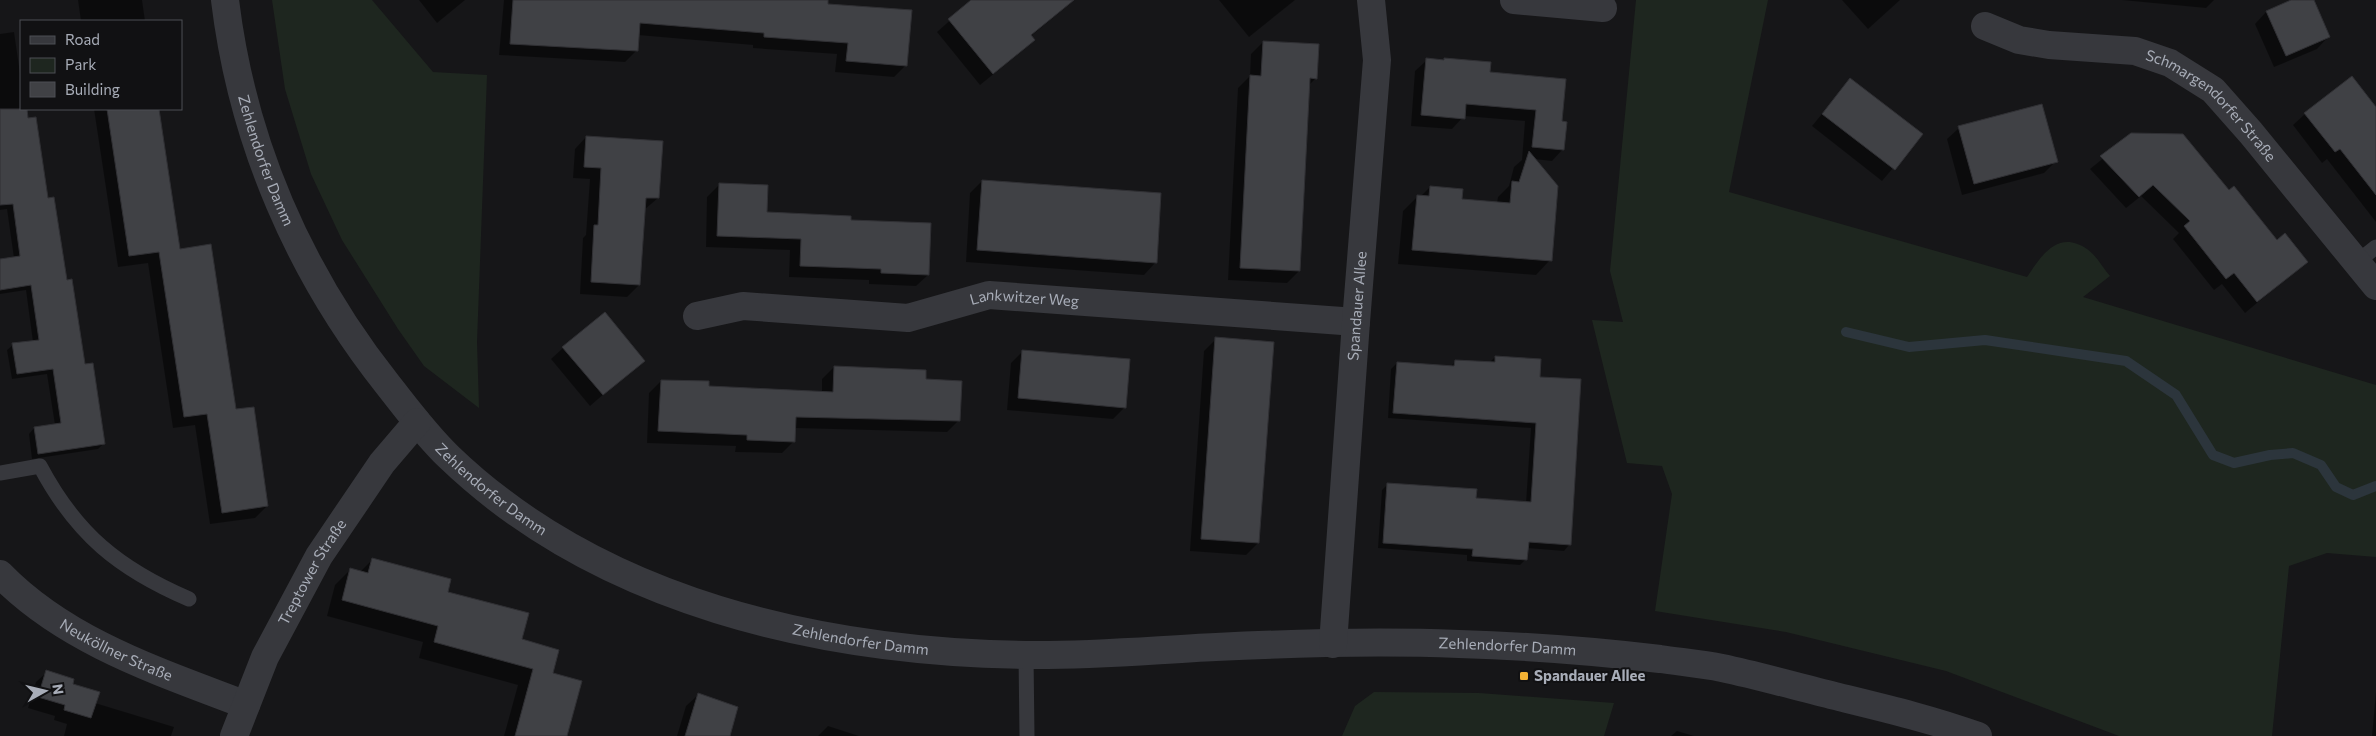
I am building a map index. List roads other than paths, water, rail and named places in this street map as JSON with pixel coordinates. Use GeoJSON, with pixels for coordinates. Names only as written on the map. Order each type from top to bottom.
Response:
{"type":"FeatureCollection","features":[{"type":"Feature","properties":{"kind":"street","name":"Zehlendorfer Damm"},"geometry":{"type":"LineString","coordinates":[[225,0],[247,116],[268,177],[293,234],[321,288],[359,348],[417,422],[447,455],[482,486],[530,521],[571,547],[657,588],[724,611],[812,634],[883,646],[1026,655],[1333,644],[1507,646],[1620,654],[1719,667],[1932,720],[1978,736]]}},
{"type":"Feature","properties":{"kind":"street","name":"Spandauer Allee"},"geometry":{"type":"LineString","coordinates":[[1333,644],[1356,322],[1378,60],[1371,0]]}},
{"type":"Feature","properties":{"kind":"street"},"geometry":{"type":"LineString","coordinates":[[1514,0],[1603,8]]}},
{"type":"Feature","properties":{"kind":"street","name":"Schmargendorfer Straße"},"geometry":{"type":"LineString","coordinates":[[1985,26],[2019,40],[2034,43],[2135,52],[2170,63],[2213,90],[2251,133],[2366,254],[2376,286]]}},
{"type":"Feature","properties":{"kind":"street","name":"Lankwitzer Weg"},"geometry":{"type":"LineString","coordinates":[[698,316],[743,306],[908,318],[989,295],[1356,322]]}},
{"type":"Feature","properties":{"kind":"street","name":"Treptower Straße"},"geometry":{"type":"LineString","coordinates":[[234,736],[265,657],[318,556],[382,463],[417,422]]}},
{"type":"Feature","properties":{"kind":"street","name":"Neuköllner Straße"},"geometry":{"type":"LineString","coordinates":[[0,574],[59,623],[156,671],[246,705]]}},
{"type":"Feature","properties":{"kind":"lane"},"geometry":{"type":"LineString","coordinates":[[0,473],[40,466],[55,495],[83,529],[117,561],[153,584],[189,599]]}},
{"type":"Feature","properties":{"kind":"lane"},"geometry":{"type":"LineString","coordinates":[[1026,655],[1027,736]]}},
{"type":"Feature","properties":{"kind":"waterway"},"geometry":{"type":"LineString","coordinates":[[1846,332],[1909,347],[1985,340],[2126,361],[2176,395],[2213,455],[2234,463],[2270,455],[2293,453],[2321,465],[2336,487],[2353,495],[2376,486]]}},
{"type":"Feature","properties":{"kind":"place","name":"Spandauer Allee"},"geometry":{"type":"Point","coordinates":[1524,676]}}]}
